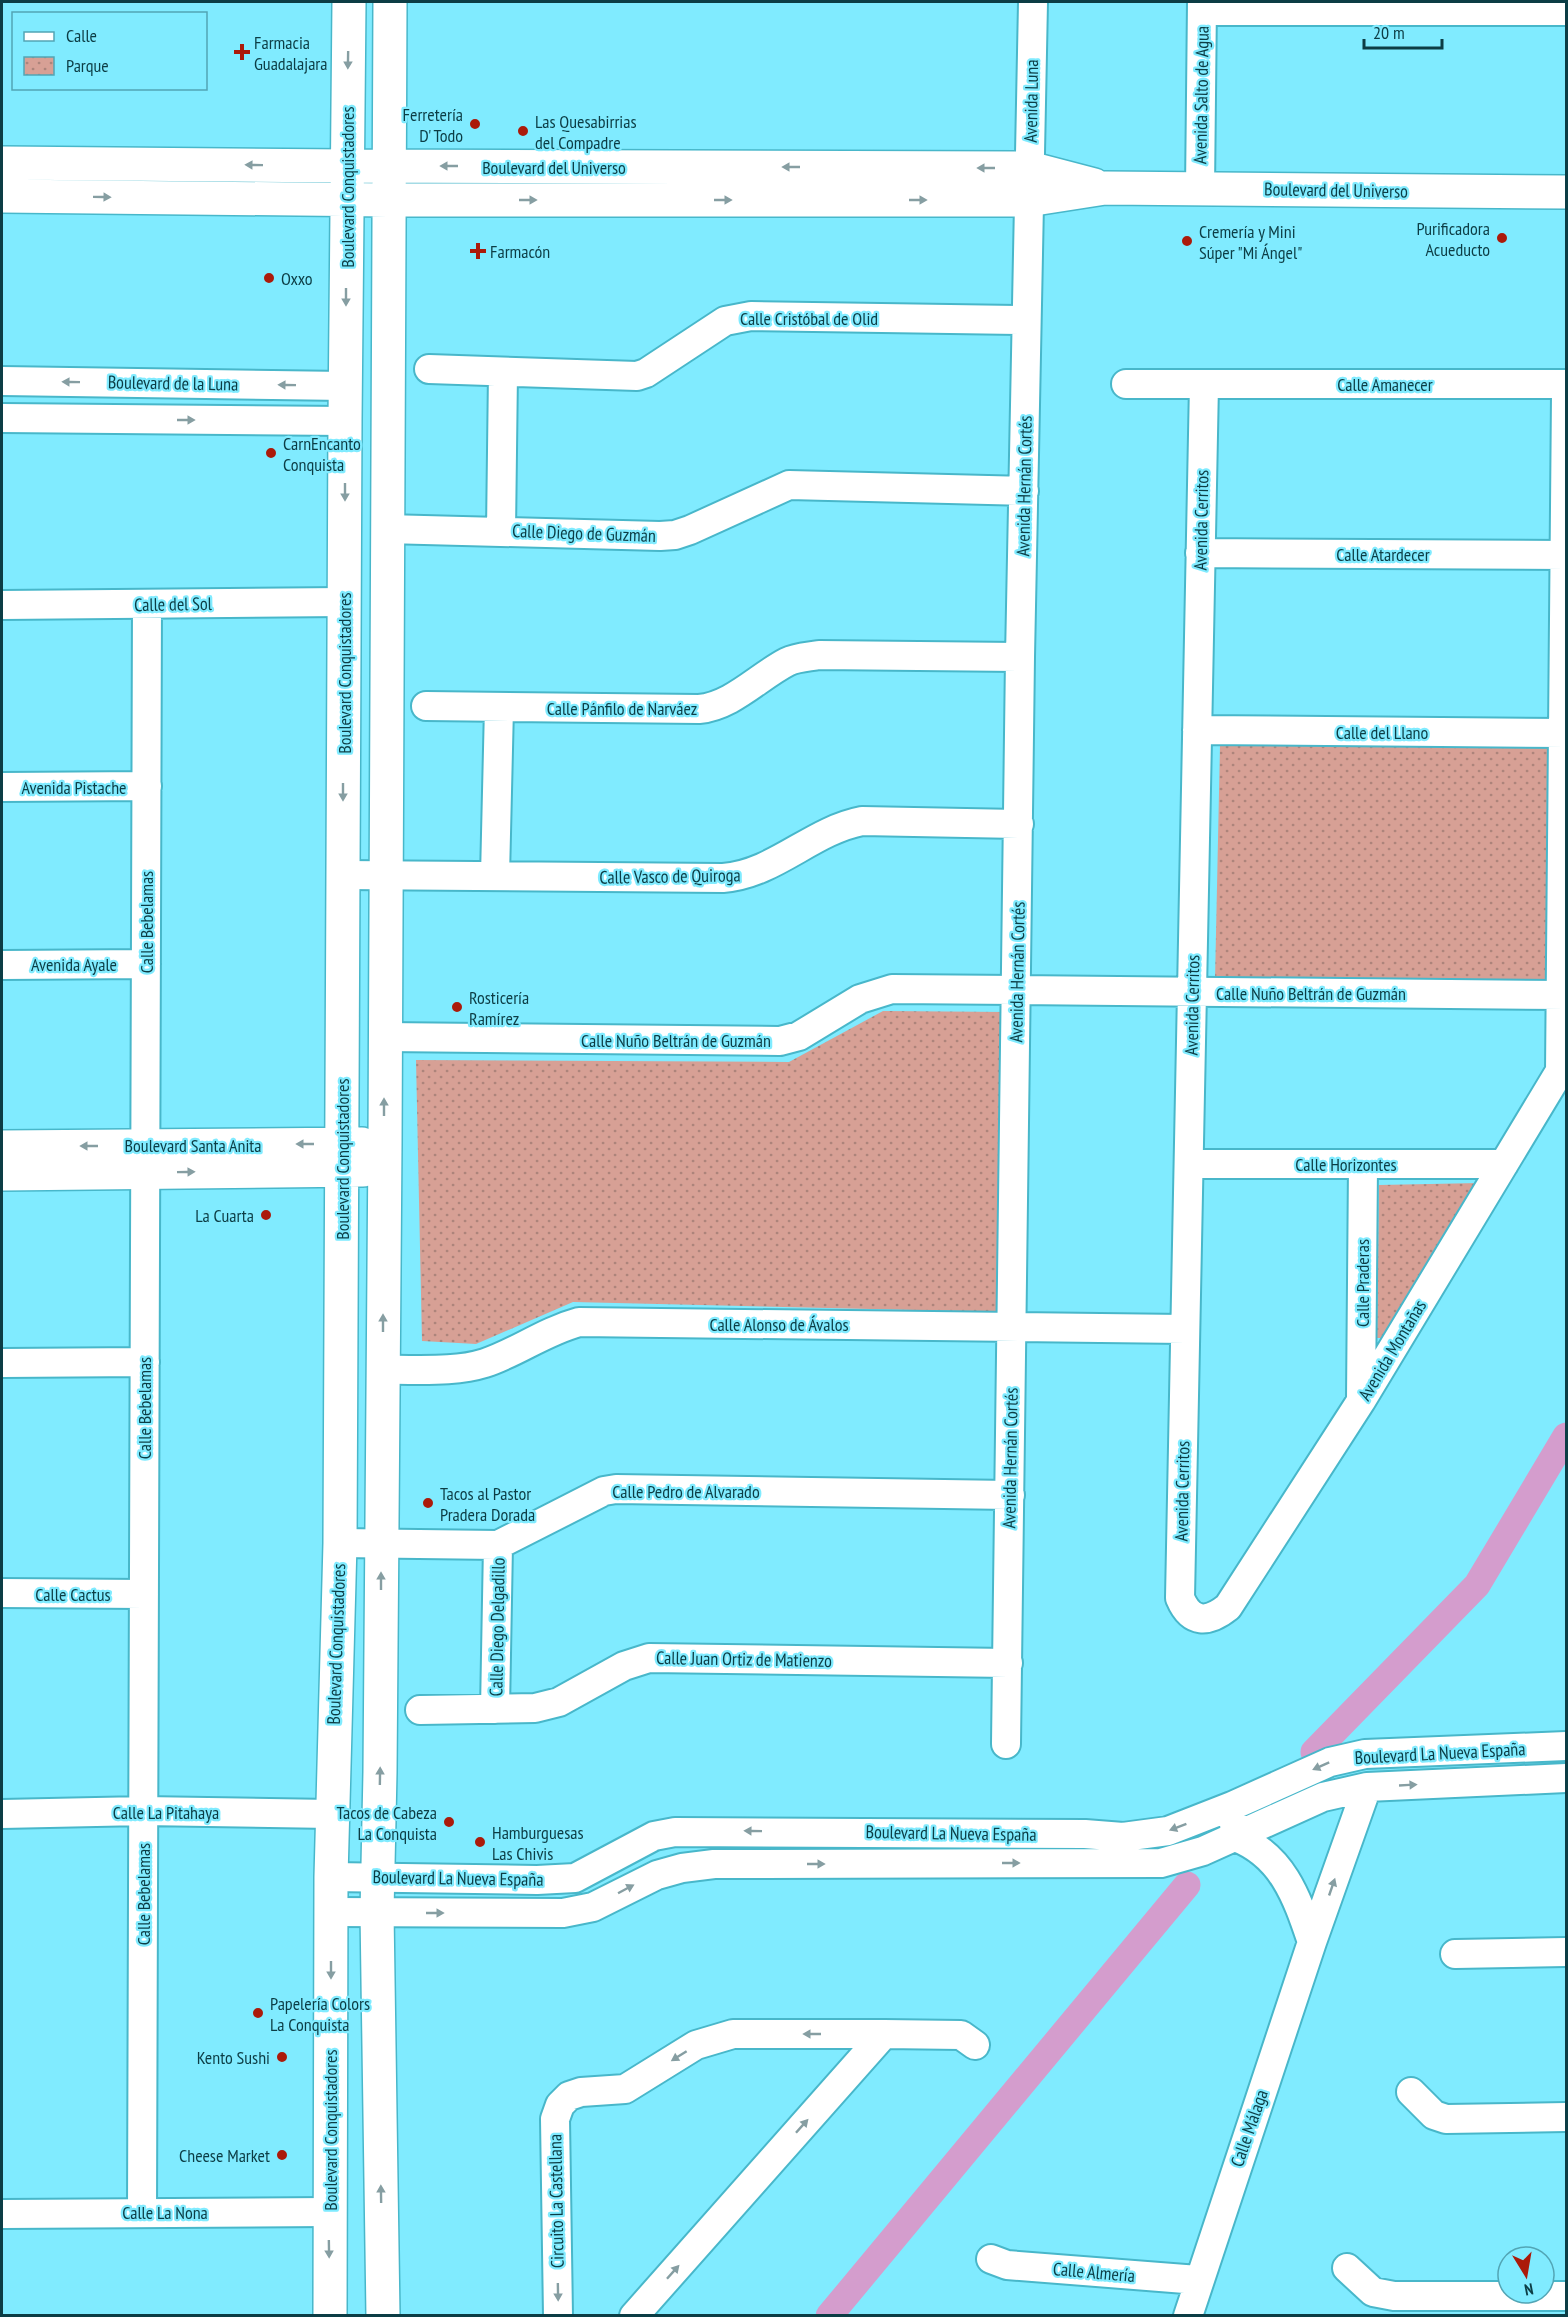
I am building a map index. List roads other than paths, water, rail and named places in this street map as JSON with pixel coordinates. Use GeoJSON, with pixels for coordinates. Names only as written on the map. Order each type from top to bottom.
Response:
{"type":"FeatureCollection","features":[{"type":"Feature","properties":{"kind":"street","name":"Boulevard Conquistadores"},"geometry":{"type":"LineString","coordinates":[[330,2316],[331,1814],[340,1543],[349,2]]}},
{"type":"Feature","properties":{"kind":"street"},"geometry":{"type":"LineString","coordinates":[[383,2316],[377,1877],[380,1772],[390,2]]}},
{"type":"Feature","properties":{"kind":"street","name":"Avenida Luna"},"geometry":{"type":"LineString","coordinates":[[1028,201],[1033,2]]}},
{"type":"Feature","properties":{"kind":"street"},"geometry":{"type":"LineString","coordinates":[[1202,6],[1478,6],[1566,11]]}},
{"type":"Feature","properties":{"kind":"street","name":"Avenida Salto de Agua"},"geometry":{"type":"LineString","coordinates":[[1200,189],[1202,6]]}},
{"type":"Feature","properties":{"kind":"street","name":"Boulevard del Universo"},"geometry":{"type":"LineString","coordinates":[[2,163],[1029,168],[1105,188]]}},
{"type":"Feature","properties":{"kind":"street"},"geometry":{"type":"LineString","coordinates":[[70,196],[72,163]]}},
{"type":"Feature","properties":{"kind":"street","name":"Boulevard del Universo"},"geometry":{"type":"LineString","coordinates":[[2,196],[388,200],[1028,201],[1105,188],[1566,192]]}},
{"type":"Feature","properties":{"kind":"street","name":"Avenida Hernán Cortés"},"geometry":{"type":"LineString","coordinates":[[1006,1744],[1028,201]]}},
{"type":"Feature","properties":{"kind":"street","name":"Calle Cristóbal de Olid"},"geometry":{"type":"LineString","coordinates":[[429,369],[628,378],[645,373],[725,321],[751,316],[1026,320]]}},
{"type":"Feature","properties":{"kind":"street"},"geometry":{"type":"LineString","coordinates":[[501,531],[503,372]]}},
{"type":"Feature","properties":{"kind":"street","name":"Boulevard de la Luna"},"geometry":{"type":"LineString","coordinates":[[2,381],[345,386]]}},
{"type":"Feature","properties":{"kind":"street"},"geometry":{"type":"LineString","coordinates":[[143,382],[144,420]]}},
{"type":"Feature","properties":{"kind":"street","name":"Calle Amanecer"},"geometry":{"type":"LineString","coordinates":[[1126,384],[1566,384]]}},
{"type":"Feature","properties":{"kind":"street","name":"Avenida Cerritos"},"geometry":{"type":"LineString","coordinates":[[1199,1619],[1189,1612],[1180,1598],[1204,384]]}},
{"type":"Feature","properties":{"kind":"street"},"geometry":{"type":"LineString","coordinates":[[1563,1066],[1566,394]]}},
{"type":"Feature","properties":{"kind":"street","name":"Boulevard de la Luna"},"geometry":{"type":"LineString","coordinates":[[2,418],[345,421]]}},
{"type":"Feature","properties":{"kind":"street","name":"Calle Diego de Guzmán"},"geometry":{"type":"LineString","coordinates":[[386,529],[675,535],[789,485],[1024,491]]}},
{"type":"Feature","properties":{"kind":"street","name":"Calle Atardecer"},"geometry":{"type":"LineString","coordinates":[[1200,553],[1565,555]]}},
{"type":"Feature","properties":{"kind":"street","name":"Calle del Sol"},"geometry":{"type":"LineString","coordinates":[[2,606],[344,602]]}},
{"type":"Feature","properties":{"kind":"street","name":"Calle Bebelamas"},"geometry":{"type":"LineString","coordinates":[[142,2212],[147,604]]}},
{"type":"Feature","properties":{"kind":"street","name":"Calle Pánfilo de Narváez"},"geometry":{"type":"LineString","coordinates":[[426,706],[699,709],[717,706],[789,662],[803,657],[1020,657]]}},
{"type":"Feature","properties":{"kind":"street"},"geometry":{"type":"LineString","coordinates":[[495,876],[499,707]]}},
{"type":"Feature","properties":{"kind":"street","name":"Calle del Llano"},"geometry":{"type":"LineString","coordinates":[[1197,730],[1565,734]]}},
{"type":"Feature","properties":{"kind":"street","name":"Avenida Pistache"},"geometry":{"type":"LineString","coordinates":[[2,787],[147,786]]}},
{"type":"Feature","properties":{"kind":"street","name":"Calle Vasco de Quiroga"},"geometry":{"type":"LineString","coordinates":[[343,875],[739,877],[754,873],[828,832],[862,821],[1019,824]]}},
{"type":"Feature","properties":{"kind":"street","name":"Avenida Ayale"},"geometry":{"type":"LineString","coordinates":[[2,964],[146,964]]}},
{"type":"Feature","properties":{"kind":"street","name":"Calle Nuño Beltrán de Guzmán"},"geometry":{"type":"LineString","coordinates":[[384,1037],[780,1041],[799,1036],[860,999],[885,991],[1564,995]]}},
{"type":"Feature","properties":{"kind":"street","name":"Avenida Montañas"},"geometry":{"type":"LineString","coordinates":[[1199,1619],[1208,1619],[1228,1607],[1361,1401],[1563,1066]]}},
{"type":"Feature","properties":{"kind":"street","name":"Boulevard Santa Anita"},"geometry":{"type":"LineString","coordinates":[[2,1147],[145,1159],[384,1157]]}},
{"type":"Feature","properties":{"kind":"street","name":"Boulevard Santa Anita"},"geometry":{"type":"LineString","coordinates":[[2,1174],[145,1159]]}},
{"type":"Feature","properties":{"kind":"street","name":"Calle Horizontes"},"geometry":{"type":"LineString","coordinates":[[1189,1164],[1504,1164]]}},
{"type":"Feature","properties":{"kind":"street","name":"Calle Praderas"},"geometry":{"type":"LineString","coordinates":[[1361,1401],[1363,1164]]}},
{"type":"Feature","properties":{"kind":"street","name":"Calle Alonso de Ávalos"},"geometry":{"type":"LineString","coordinates":[[382,1370],[460,1368],[484,1363],[549,1332],[579,1322],[1012,1325],[1185,1329]]}},
{"type":"Feature","properties":{"kind":"street"},"geometry":{"type":"LineString","coordinates":[[2,1363],[145,1362]]}},
{"type":"Feature","properties":{"kind":"street","name":"Calle Pedro de Alvarado"},"geometry":{"type":"LineString","coordinates":[[340,1543],[498,1545],[603,1491],[616,1489],[1010,1495]]}},
{"type":"Feature","properties":{"kind":"street","name":"Calle Diego Delgadillo"},"geometry":{"type":"LineString","coordinates":[[495,1709],[498,1545]]}},
{"type":"Feature","properties":{"kind":"street","name":"Calle Cactus"},"geometry":{"type":"LineString","coordinates":[[2,1593],[144,1594]]}},
{"type":"Feature","properties":{"kind":"street","name":"Calle Juan Ortiz de Matienzo"},"geometry":{"type":"LineString","coordinates":[[420,1710],[535,1708],[559,1702],[624,1666],[650,1658],[1008,1663]]}},
{"type":"Feature","properties":{"kind":"street","name":"Boulevard La Nueva España"},"geometry":{"type":"LineString","coordinates":[[331,1877],[537,1880],[575,1878],[654,1836],[675,1832],[1039,1834],[1123,1837],[1168,1831],[1233,1806],[1330,1762],[1365,1754],[1566,1746]]}},
{"type":"Feature","properties":{"kind":"street","name":"Boulevard La Nueva España"},"geometry":{"type":"LineString","coordinates":[[331,1912],[563,1913],[593,1907],[657,1875],[682,1868],[714,1864],[1161,1863],[1203,1851],[1323,1797],[1367,1787],[1566,1778]]}},
{"type":"Feature","properties":{"kind":"street","name":"Calle Málaga"},"geometry":{"type":"LineString","coordinates":[[1188,2316],[1198,2280],[1312,1942],[1367,1787]]}},
{"type":"Feature","properties":{"kind":"street"},"geometry":{"type":"LineString","coordinates":[[1233,1806],[1235,1837],[1247,1841],[1263,1853],[1281,1872],[1295,1894],[1312,1942]]}},
{"type":"Feature","properties":{"kind":"street","name":"Calle La Pitahaya"},"geometry":{"type":"LineString","coordinates":[[2,1814],[143,1811],[331,1814]]}},
{"type":"Feature","properties":{"kind":"street"},"geometry":{"type":"LineString","coordinates":[[1455,1954],[1566,1952]]}},
{"type":"Feature","properties":{"kind":"street","name":"Circuito La Castellana"},"geometry":{"type":"LineString","coordinates":[[558,2316],[555,2119],[560,2105],[569,2096],[581,2092],[625,2089],[696,2045],[733,2034],[961,2035],[975,2045]]}},
{"type":"Feature","properties":{"kind":"street"},"geometry":{"type":"LineString","coordinates":[[634,2316],[884,2034]]}},
{"type":"Feature","properties":{"kind":"street"},"geometry":{"type":"LineString","coordinates":[[1411,2092],[1434,2115],[1446,2119],[1566,2117]]}},
{"type":"Feature","properties":{"kind":"street","name":"Calle La Nona"},"geometry":{"type":"LineString","coordinates":[[2,2214],[329,2212]]}},
{"type":"Feature","properties":{"kind":"street","name":"Calle Almería"},"geometry":{"type":"LineString","coordinates":[[991,2259],[1007,2265],[1198,2280]]}},
{"type":"Feature","properties":{"kind":"street"},"geometry":{"type":"LineString","coordinates":[[1347,2268],[1373,2292],[1394,2296],[1566,2296]]}},
{"type":"Feature","properties":{"kind":"waterway"},"geometry":{"type":"LineString","coordinates":[[1314,1752],[1477,1585],[1566,1436]]}},
{"type":"Feature","properties":{"kind":"waterway"},"geometry":{"type":"LineString","coordinates":[[829,2316],[1187,1885]]}},
{"type":"Feature","properties":{"kind":"place","name":"Farmacia Guadalajara"},"geometry":{"type":"Point","coordinates":[242,52]}},
{"type":"Feature","properties":{"kind":"place","name":"Ferretería D' Todo"},"geometry":{"type":"Point","coordinates":[475,124]}},
{"type":"Feature","properties":{"kind":"place","name":"Las Quesabirrias del Compadre"},"geometry":{"type":"Point","coordinates":[523,131]}},
{"type":"Feature","properties":{"kind":"place","name":"Purificadora Acueducto"},"geometry":{"type":"Point","coordinates":[1502,238]}},
{"type":"Feature","properties":{"kind":"place","name":"Cremería y Mini Súper \"Mi Ángel\""},"geometry":{"type":"Point","coordinates":[1187,241]}},
{"type":"Feature","properties":{"kind":"place","name":"Farmacón"},"geometry":{"type":"Point","coordinates":[478,251]}},
{"type":"Feature","properties":{"kind":"place","name":"Oxxo"},"geometry":{"type":"Point","coordinates":[269,278]}},
{"type":"Feature","properties":{"kind":"place","name":"CarnEncanto Conquista"},"geometry":{"type":"Point","coordinates":[271,453]}},
{"type":"Feature","properties":{"kind":"place","name":"Rosticería Ramírez"},"geometry":{"type":"Point","coordinates":[457,1007]}},
{"type":"Feature","properties":{"kind":"place","name":"La Cuarta"},"geometry":{"type":"Point","coordinates":[266,1215]}},
{"type":"Feature","properties":{"kind":"place","name":"Tacos al Pastor Pradera Dorada"},"geometry":{"type":"Point","coordinates":[428,1503]}},
{"type":"Feature","properties":{"kind":"place","name":"Tacos de Cabeza La Conquista"},"geometry":{"type":"Point","coordinates":[449,1822]}},
{"type":"Feature","properties":{"kind":"place","name":"Hamburguesas Las Chivis"},"geometry":{"type":"Point","coordinates":[480,1842]}},
{"type":"Feature","properties":{"kind":"place","name":"Papelería Colors La Conquista"},"geometry":{"type":"Point","coordinates":[258,2013]}},
{"type":"Feature","properties":{"kind":"place","name":"Kento Sushi"},"geometry":{"type":"Point","coordinates":[282,2057]}},
{"type":"Feature","properties":{"kind":"place","name":"Cheese Market"},"geometry":{"type":"Point","coordinates":[282,2155]}}]}
